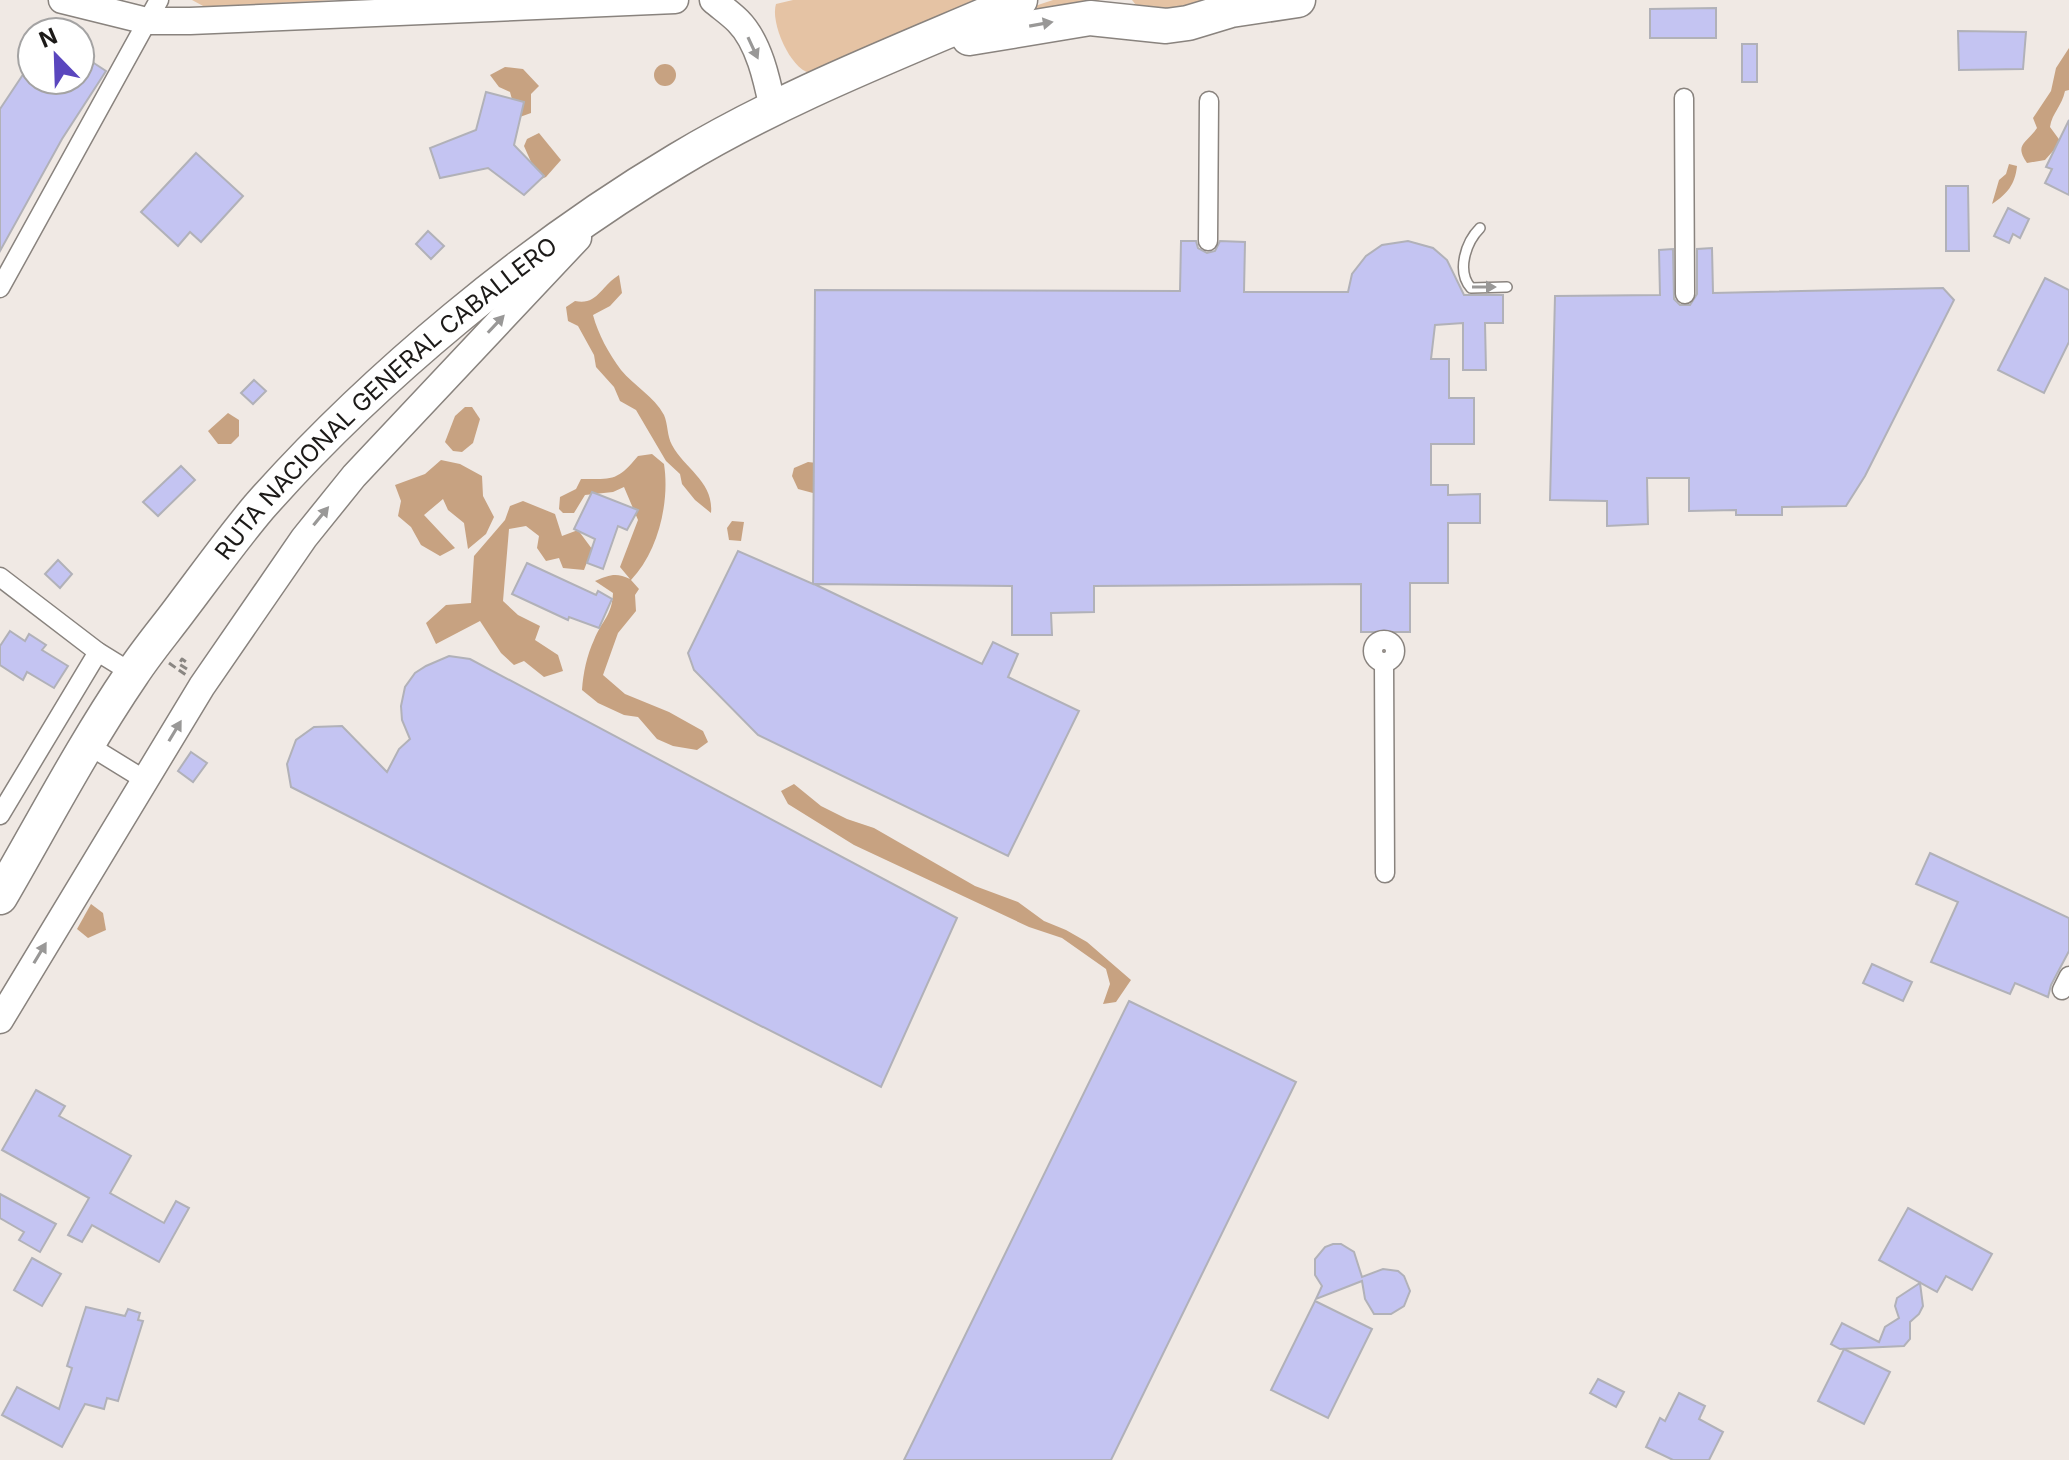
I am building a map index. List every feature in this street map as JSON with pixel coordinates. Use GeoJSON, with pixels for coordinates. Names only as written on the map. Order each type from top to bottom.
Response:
{"type":"FeatureCollection","features":[{"type":"Feature","properties":{"kind":"highway","name":"RUTA NACIONAL GENERAL CABALLERO"},"geometry":{"type":"LineString","coordinates":[[0,897],[88,745],[141,662],[257,509],[322,440],[461,316],[533,258],[677,160],[851,72],[1020,0]]}},
{"type":"Feature","properties":{"kind":"highway","name":"RUTA NACIONAL GENERAL CABALLERO"},"geometry":{"type":"LineString","coordinates":[[910,48],[940,47],[989,33],[1090,18],[1119,10],[1166,26],[1210,9],[1231,10],[1298,0]]}},
{"type":"Feature","properties":{"kind":"street"},"geometry":{"type":"LineString","coordinates":[[62,0],[258,19],[675,0]]}},
{"type":"Feature","properties":{"kind":"street"},"geometry":{"type":"LineString","coordinates":[[713,0],[740,22],[767,80],[773,109]]}},
{"type":"Feature","properties":{"kind":"street"},"geometry":{"type":"LineString","coordinates":[[0,288],[153,10]]}},
{"type":"Feature","properties":{"kind":"street"},"geometry":{"type":"LineString","coordinates":[[1684,98],[1685,294]]}},
{"type":"Feature","properties":{"kind":"street"},"geometry":{"type":"LineString","coordinates":[[1208,241],[1209,101]]}},
{"type":"Feature","properties":{"kind":"street"},"geometry":{"type":"LineString","coordinates":[[0,1020],[202,686],[304,538],[354,476],[611,203]]}},
{"type":"Feature","properties":{"kind":"street"},"geometry":{"type":"LineString","coordinates":[[0,577],[98,652],[141,662]]}},
{"type":"Feature","properties":{"kind":"street"},"geometry":{"type":"LineString","coordinates":[[1384,636],[1373,649],[1375,657],[1384,662],[1385,873]]}},
{"type":"Feature","properties":{"kind":"street"},"geometry":{"type":"LineString","coordinates":[[0,815],[98,652]]}},
{"type":"Feature","properties":{"kind":"street"},"geometry":{"type":"LineString","coordinates":[[88,745],[145,780]]}},
{"type":"Feature","properties":{"kind":"lane"},"geometry":{"type":"LineString","coordinates":[[1480,228],[1470,238],[1466,250],[1466,283],[1471,288],[1507,287]]}},
{"type":"Feature","properties":{"kind":"path"},"geometry":{"type":"LineString","coordinates":[[141,662],[191,678],[194,674],[179,664],[182,659],[201,672],[195,680],[202,686]]}},
{"type":"Feature","properties":{"kind":"shaded area"},"geometry":{"type":"Polygon","coordinates":[[[192,0],[335,0],[205,7],[192,0]]]}},
{"type":"Feature","properties":{"kind":"shaded area"},"geometry":{"type":"Polygon","coordinates":[[[793,0],[989,0],[810,73],[795,63],[789,54],[776,22],[776,4],[793,0]]]}},
{"type":"Feature","properties":{"kind":"shaded area"},"geometry":{"type":"Polygon","coordinates":[[[1053,0],[1099,0],[1101,3],[987,22],[1053,0]]]}},
{"type":"Feature","properties":{"kind":"shaded area"},"geometry":{"type":"Polygon","coordinates":[[[1132,0],[1204,0],[1195,9],[1140,10],[1132,0]]]}},
{"type":"Feature","properties":{"kind":"shaded area"},"geometry":{"type":"Polygon","coordinates":[[[2069,48],[2069,90],[2065,91],[2050,127],[2061,142],[2045,160],[2027,163],[2023,157],[2023,144],[2037,128],[2033,118],[2051,91],[2056,68],[2069,48]]]}},
{"type":"Feature","properties":{"kind":"shaded area"},"geometry":{"type":"Polygon","coordinates":[[[665,64],[673,67],[676,75],[673,83],[665,86],[657,83],[654,75],[657,67],[665,64]]]}},
{"type":"Feature","properties":{"kind":"shaded area"},"geometry":{"type":"Polygon","coordinates":[[[505,67],[523,69],[539,86],[531,94],[531,113],[517,118],[510,92],[499,87],[490,75],[505,67]]]}},
{"type":"Feature","properties":{"kind":"shaded area"},"geometry":{"type":"Polygon","coordinates":[[[539,133],[561,160],[546,177],[539,180],[524,146],[527,139],[539,133]]]}},
{"type":"Feature","properties":{"kind":"shaded area"},"geometry":{"type":"Polygon","coordinates":[[[2009,164],[2017,166],[2012,184],[1992,204],[1999,180],[2006,174],[2009,164]]]}},
{"type":"Feature","properties":{"kind":"shaded area"},"geometry":{"type":"Polygon","coordinates":[[[619,275],[622,293],[610,306],[593,315],[598,329],[621,370],[655,402],[664,415],[672,445],[708,493],[711,513],[682,484],[680,474],[666,461],[636,410],[620,401],[614,387],[596,367],[594,355],[578,326],[568,321],[566,307],[575,301],[594,298],[619,275]]]}},
{"type":"Feature","properties":{"kind":"shaded area"},"geometry":{"type":"Polygon","coordinates":[[[465,407],[472,407],[480,419],[473,443],[462,452],[453,451],[445,442],[455,416],[465,407]]]}},
{"type":"Feature","properties":{"kind":"shaded area"},"geometry":{"type":"Polygon","coordinates":[[[228,413],[239,420],[239,436],[231,444],[218,444],[208,431],[228,413]]]}},
{"type":"Feature","properties":{"kind":"shaded area"},"geometry":{"type":"Polygon","coordinates":[[[652,454],[664,464],[665,494],[660,526],[648,555],[631,580],[639,589],[635,595],[636,611],[618,633],[603,675],[625,694],[669,712],[703,731],[708,742],[697,750],[673,746],[657,739],[638,717],[624,715],[598,703],[582,690],[589,652],[609,613],[613,593],[595,581],[612,575],[630,579],[620,567],[638,520],[624,487],[613,492],[585,495],[574,513],[563,513],[559,509],[560,497],[576,489],[581,479],[614,477],[638,456],[652,454]]]}},
{"type":"Feature","properties":{"kind":"shaded area"},"geometry":{"type":"Polygon","coordinates":[[[441,460],[460,464],[482,476],[483,496],[494,517],[486,534],[468,549],[464,523],[448,510],[443,499],[424,515],[455,548],[440,556],[421,545],[411,527],[398,516],[401,501],[395,485],[425,474],[441,460]]]}},
{"type":"Feature","properties":{"kind":"shaded area"},"geometry":{"type":"Polygon","coordinates":[[[808,462],[817,463],[820,479],[813,493],[798,489],[792,476],[794,468],[808,462]]]}},
{"type":"Feature","properties":{"kind":"shaded area"},"geometry":{"type":"Polygon","coordinates":[[[523,501],[555,514],[562,536],[578,530],[592,549],[584,570],[563,568],[559,558],[546,561],[537,548],[539,536],[526,526],[509,529],[503,601],[518,615],[540,626],[535,640],[558,655],[563,671],[544,677],[524,661],[514,665],[501,653],[480,621],[436,644],[426,623],[446,605],[471,603],[474,556],[505,520],[510,506],[523,501]]]}},
{"type":"Feature","properties":{"kind":"shaded area"},"geometry":{"type":"Polygon","coordinates":[[[732,521],[744,522],[741,541],[729,540],[727,528],[732,521]]]}},
{"type":"Feature","properties":{"kind":"shaded area"},"geometry":{"type":"Polygon","coordinates":[[[794,784],[821,806],[874,828],[975,886],[1018,902],[1044,921],[1087,942],[1131,980],[1116,1002],[1103,1004],[1110,984],[1106,969],[1062,938],[1029,927],[854,845],[788,804],[781,791],[794,784]]]}},
{"type":"Feature","properties":{"kind":"shaded area"},"geometry":{"type":"Polygon","coordinates":[[[91,904],[103,913],[106,930],[88,938],[77,929],[91,904]]]}},
{"type":"Feature","properties":{"kind":"building"},"geometry":{"type":"Polygon","coordinates":[[[1716,8],[1716,38],[1650,38],[1650,9],[1716,8]]]}},
{"type":"Feature","properties":{"kind":"building"},"geometry":{"type":"Polygon","coordinates":[[[1958,31],[2026,32],[2023,69],[1959,70],[1958,31]]]}},
{"type":"Feature","properties":{"kind":"building"},"geometry":{"type":"Polygon","coordinates":[[[1742,44],[1757,44],[1757,82],[1742,82],[1742,44]]]}},
{"type":"Feature","properties":{"kind":"building"},"geometry":{"type":"Polygon","coordinates":[[[96,64],[106,71],[96,86],[96,64]]]}},
{"type":"Feature","properties":{"kind":"building"},"geometry":{"type":"Polygon","coordinates":[[[16,85],[16,96],[90,96],[62,139],[0,251],[0,109],[16,85]]]}},
{"type":"Feature","properties":{"kind":"building"},"geometry":{"type":"Polygon","coordinates":[[[486,92],[524,102],[514,145],[544,176],[524,195],[488,168],[440,178],[430,148],[476,130],[486,92]]]}},
{"type":"Feature","properties":{"kind":"building"},"geometry":{"type":"Polygon","coordinates":[[[2069,120],[2069,195],[2045,183],[2052,169],[2046,167],[2069,120]]]}},
{"type":"Feature","properties":{"kind":"building"},"geometry":{"type":"Polygon","coordinates":[[[196,153],[243,196],[201,242],[190,232],[178,246],[141,212],[196,153]]]}},
{"type":"Feature","properties":{"kind":"building"},"geometry":{"type":"Polygon","coordinates":[[[1946,186],[1968,186],[1969,251],[1946,251],[1946,186]]]}},
{"type":"Feature","properties":{"kind":"building"},"geometry":{"type":"Polygon","coordinates":[[[2008,208],[2029,219],[2020,238],[2013,234],[2009,243],[1994,236],[2008,208]]]}},
{"type":"Feature","properties":{"kind":"building"},"geometry":{"type":"Polygon","coordinates":[[[428,231],[444,246],[431,259],[416,244],[428,231]]]}},
{"type":"Feature","properties":{"kind":"building"},"geometry":{"type":"Polygon","coordinates":[[[1181,241],[1196,241],[1198,248],[1207,253],[1215,251],[1220,241],[1245,242],[1244,292],[1348,292],[1352,274],[1366,256],[1382,245],[1408,241],[1433,248],[1447,260],[1464,295],[1503,295],[1503,323],[1485,323],[1486,370],[1463,370],[1463,323],[1435,325],[1431,359],[1449,359],[1449,398],[1474,398],[1474,444],[1431,444],[1431,485],[1448,485],[1448,495],[1480,494],[1480,523],[1448,523],[1448,583],[1410,583],[1410,632],[1361,632],[1361,584],[1094,586],[1094,612],[1051,613],[1052,635],[1012,635],[1012,586],[814,584],[982,664],[993,642],[1018,654],[1008,677],[1079,711],[1008,856],[758,735],[694,670],[688,653],[738,551],[813,584],[815,290],[1180,291],[1181,241]]]}},
{"type":"Feature","properties":{"kind":"building"},"geometry":{"type":"Polygon","coordinates":[[[1712,248],[1713,293],[1943,288],[1954,300],[1865,476],[1846,506],[1782,507],[1782,515],[1736,515],[1736,510],[1689,511],[1689,478],[1647,478],[1648,524],[1607,526],[1607,501],[1550,500],[1555,296],[1660,295],[1659,250],[1673,249],[1674,299],[1680,305],[1690,305],[1697,294],[1697,249],[1712,248]]]}},
{"type":"Feature","properties":{"kind":"building"},"geometry":{"type":"Polygon","coordinates":[[[2045,278],[2069,290],[2069,342],[2044,393],[1998,370],[2045,278]]]}},
{"type":"Feature","properties":{"kind":"building"},"geometry":{"type":"Polygon","coordinates":[[[254,380],[266,391],[253,404],[241,393],[254,380]]]}},
{"type":"Feature","properties":{"kind":"building"},"geometry":{"type":"Polygon","coordinates":[[[181,466],[195,480],[158,516],[143,502],[181,466]]]}},
{"type":"Feature","properties":{"kind":"building"},"geometry":{"type":"Polygon","coordinates":[[[592,492],[638,510],[627,530],[618,526],[603,569],[587,563],[595,539],[574,529],[592,492]]]}},
{"type":"Feature","properties":{"kind":"building"},"geometry":{"type":"Polygon","coordinates":[[[58,560],[72,574],[60,588],[45,574],[58,560]]]}},
{"type":"Feature","properties":{"kind":"building"},"geometry":{"type":"Polygon","coordinates":[[[527,563],[596,595],[598,591],[612,599],[599,628],[569,617],[568,620],[512,594],[527,563]]]}},
{"type":"Feature","properties":{"kind":"building"},"geometry":{"type":"Polygon","coordinates":[[[10,631],[25,641],[29,634],[46,645],[42,650],[68,666],[54,688],[27,672],[23,680],[0,665],[0,646],[10,631]]]}},
{"type":"Feature","properties":{"kind":"building"},"geometry":{"type":"Polygon","coordinates":[[[449,656],[470,659],[957,918],[881,1087],[291,787],[287,764],[296,740],[314,727],[342,726],[387,772],[399,749],[410,739],[402,720],[405,687],[415,673],[449,656]]]}},
{"type":"Feature","properties":{"kind":"building"},"geometry":{"type":"Polygon","coordinates":[[[191,752],[207,763],[193,782],[178,771],[191,752]]]}},
{"type":"Feature","properties":{"kind":"building"},"geometry":{"type":"Polygon","coordinates":[[[1930,853],[2069,918],[2069,951],[2048,997],[2015,983],[2010,994],[1931,962],[1958,902],[1916,884],[1930,853]]]}},
{"type":"Feature","properties":{"kind":"building"},"geometry":{"type":"Polygon","coordinates":[[[1872,964],[1912,982],[1903,1001],[1863,983],[1872,964]]]}},
{"type":"Feature","properties":{"kind":"building"},"geometry":{"type":"Polygon","coordinates":[[[1129,1001],[1296,1082],[1111,1460],[904,1460],[1129,1001]]]}},
{"type":"Feature","properties":{"kind":"building"},"geometry":{"type":"Polygon","coordinates":[[[36,1090],[65,1106],[59,1116],[131,1156],[110,1193],[164,1223],[176,1201],[189,1208],[159,1262],[92,1225],[82,1242],[68,1235],[89,1198],[2,1150],[36,1090]]]}},
{"type":"Feature","properties":{"kind":"building"},"geometry":{"type":"Polygon","coordinates":[[[0,1194],[56,1224],[40,1252],[19,1240],[24,1232],[0,1218],[0,1194]]]}},
{"type":"Feature","properties":{"kind":"building"},"geometry":{"type":"Polygon","coordinates":[[[1908,1208],[1992,1254],[1972,1290],[1946,1276],[1937,1292],[1879,1260],[1908,1208]]]}},
{"type":"Feature","properties":{"kind":"building"},"geometry":{"type":"Polygon","coordinates":[[[1341,1244],[1354,1252],[1362,1277],[1383,1269],[1398,1271],[1404,1276],[1410,1291],[1404,1306],[1391,1314],[1374,1314],[1365,1299],[1362,1281],[1316,1299],[1322,1286],[1315,1275],[1315,1259],[1325,1247],[1341,1244]]]}},
{"type":"Feature","properties":{"kind":"building"},"geometry":{"type":"Polygon","coordinates":[[[32,1258],[61,1274],[42,1306],[14,1290],[32,1258]]]}},
{"type":"Feature","properties":{"kind":"building"},"geometry":{"type":"Polygon","coordinates":[[[1920,1283],[1923,1306],[1910,1322],[1910,1339],[1904,1346],[1840,1349],[1831,1344],[1842,1323],[1879,1342],[1885,1327],[1899,1318],[1895,1306],[1897,1298],[1920,1283]]]}},
{"type":"Feature","properties":{"kind":"building"},"geometry":{"type":"Polygon","coordinates":[[[1315,1301],[1372,1329],[1328,1418],[1271,1390],[1315,1301]]]}},
{"type":"Feature","properties":{"kind":"building"},"geometry":{"type":"Polygon","coordinates":[[[86,1307],[125,1316],[128,1309],[140,1313],[138,1320],[143,1321],[118,1401],[107,1398],[104,1409],[85,1404],[62,1447],[2,1415],[17,1387],[59,1409],[72,1368],[67,1366],[86,1307]]]}},
{"type":"Feature","properties":{"kind":"building"},"geometry":{"type":"Polygon","coordinates":[[[1844,1349],[1890,1372],[1864,1424],[1818,1401],[1844,1349]]]}},
{"type":"Feature","properties":{"kind":"building"},"geometry":{"type":"Polygon","coordinates":[[[1598,1379],[1624,1392],[1616,1407],[1590,1393],[1598,1379]]]}},
{"type":"Feature","properties":{"kind":"building"},"geometry":{"type":"Polygon","coordinates":[[[1679,1393],[1705,1406],[1699,1419],[1723,1432],[1709,1460],[1673,1460],[1646,1447],[1660,1418],[1665,1421],[1679,1393]]]}}]}
